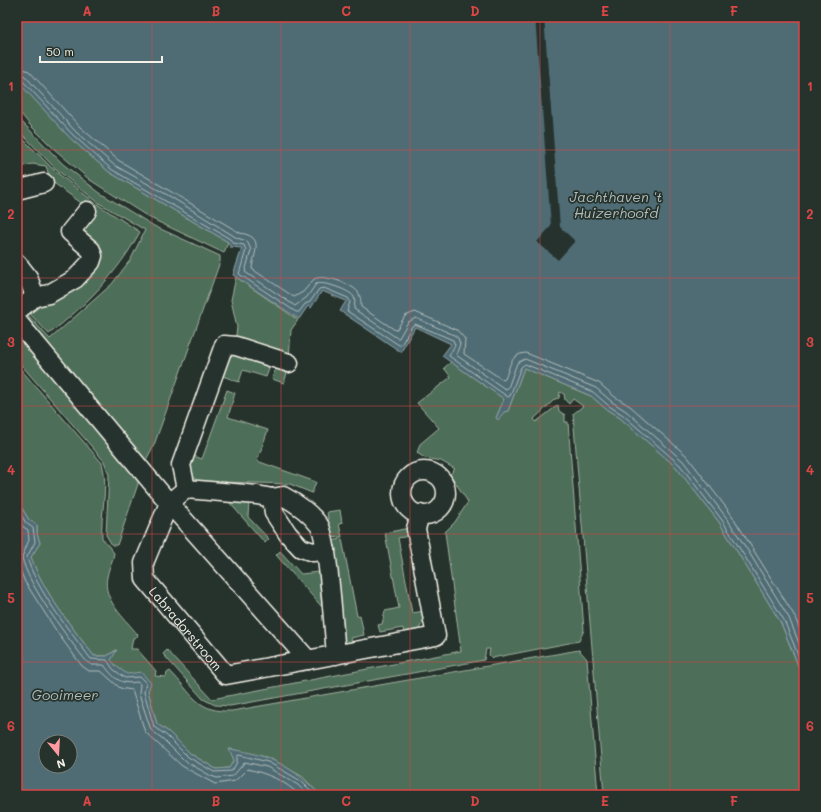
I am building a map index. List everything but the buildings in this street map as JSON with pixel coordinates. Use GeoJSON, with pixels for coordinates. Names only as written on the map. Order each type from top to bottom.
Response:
{"type":"FeatureCollection","features":[{"type":"Feature","properties":{"kind":"street"},"geometry":{"type":"LineString","coordinates":[[17,190],[44,183]]}},
{"type":"Feature","properties":{"kind":"street"},"geometry":{"type":"LineString","coordinates":[[17,311],[35,297],[49,294],[75,279],[91,262],[92,250],[70,232],[87,210]]}},
{"type":"Feature","properties":{"kind":"street"},"geometry":{"type":"LineString","coordinates":[[17,262],[28,276],[35,297]]}},
{"type":"Feature","properties":{"kind":"street"},"geometry":{"type":"LineString","coordinates":[[17,321],[170,503],[308,660]]}},
{"type":"Feature","properties":{"kind":"street"},"geometry":{"type":"LineString","coordinates":[[289,364],[236,346],[224,346],[181,466],[186,489],[257,495],[272,498],[283,496],[295,502],[320,526],[326,550],[336,655]]}},
{"type":"Feature","properties":{"kind":"street","name":"Labradorstroom"},"geometry":{"type":"LineString","coordinates":[[186,489],[170,503],[144,563],[145,579],[226,675],[436,636],[416,529],[420,514]]}},
{"type":"Feature","properties":{"kind":"street"},"geometry":{"type":"LineString","coordinates":[[272,498],[274,513],[288,534],[301,548],[314,552],[326,550]]}},
{"type":"Feature","properties":{"kind":"green space"},"geometry":{"type":"Polygon","coordinates":[[[17,80],[70,138],[109,172],[228,242],[224,253],[150,218],[90,180],[53,148],[30,125],[17,109],[17,80]]]}},
{"type":"Feature","properties":{"kind":"green space"},"geometry":{"type":"Polygon","coordinates":[[[17,117],[63,164],[100,193],[154,226],[220,256],[220,262],[154,445],[146,460],[142,460],[27,321],[28,315],[50,339],[112,284],[131,259],[145,230],[99,203],[56,169],[17,129],[17,117]]]}},
{"type":"Feature","properties":{"kind":"green space"},"geometry":{"type":"Polygon","coordinates":[[[17,133],[55,171],[94,202],[140,232],[121,262],[100,288],[76,312],[49,334],[29,313],[31,309],[88,273],[82,231],[95,213],[51,181],[46,166],[32,164],[17,168],[17,133]]]}},
{"type":"Feature","properties":{"kind":"green space"},"geometry":{"type":"Polygon","coordinates":[[[236,277],[298,320],[291,330],[289,360],[235,342],[237,327],[231,300],[236,277]]]}},
{"type":"Feature","properties":{"kind":"green space"},"geometry":{"type":"Polygon","coordinates":[[[17,330],[138,476],[138,484],[117,545],[112,545],[106,535],[109,475],[104,461],[17,360],[17,330]]]}},
{"type":"Feature","properties":{"kind":"green space"},"geometry":{"type":"Polygon","coordinates":[[[237,351],[264,360],[269,369],[266,377],[243,370],[239,382],[220,375],[226,356],[237,351]]]}},
{"type":"Feature","properties":{"kind":"green space"},"geometry":{"type":"Polygon","coordinates":[[[451,362],[504,399],[496,418],[504,411],[508,411],[524,368],[591,396],[606,409],[620,418],[676,467],[719,522],[781,623],[804,680],[804,795],[604,795],[573,414],[583,406],[573,399],[569,404],[565,400],[564,394],[560,392],[559,398],[555,399],[534,419],[536,422],[558,405],[559,411],[565,415],[565,422],[568,422],[584,630],[579,641],[492,658],[489,655],[490,649],[486,649],[484,660],[230,706],[215,705],[203,699],[163,654],[167,650],[212,699],[461,651],[445,532],[455,522],[468,502],[450,474],[455,469],[441,461],[425,458],[417,453],[420,444],[439,428],[417,403],[451,377],[444,368],[451,362]]]}},
{"type":"Feature","properties":{"kind":"green space"},"geometry":{"type":"Polygon","coordinates":[[[17,365],[102,463],[105,491],[102,519],[102,538],[114,553],[108,571],[106,585],[111,601],[138,635],[137,637],[133,638],[131,649],[137,649],[156,671],[155,676],[166,677],[167,673],[170,671],[190,694],[203,705],[220,711],[232,711],[579,650],[587,659],[598,795],[320,795],[303,777],[270,758],[230,749],[234,760],[229,768],[216,769],[191,754],[169,732],[157,724],[148,691],[116,666],[111,660],[116,650],[107,656],[94,656],[59,609],[36,570],[31,557],[40,543],[37,534],[37,525],[29,520],[17,500],[17,365]]]}},
{"type":"Feature","properties":{"kind":"green space"},"geometry":{"type":"Polygon","coordinates":[[[277,365],[290,369],[290,373],[287,373],[284,383],[272,379],[277,365]]]}},
{"type":"Feature","properties":{"kind":"green space"},"geometry":{"type":"Polygon","coordinates":[[[227,390],[235,393],[228,417],[268,430],[257,461],[316,482],[312,493],[290,484],[190,481],[188,464],[191,455],[202,459],[227,390]]]}},
{"type":"Feature","properties":{"kind":"green space"},"geometry":{"type":"Polygon","coordinates":[[[228,501],[249,501],[248,517],[269,539],[265,543],[228,501]]]}},
{"type":"Feature","properties":{"kind":"green space"},"geometry":{"type":"Polygon","coordinates":[[[340,510],[342,523],[339,524],[342,537],[331,538],[327,512],[340,510]]]}},
{"type":"Feature","properties":{"kind":"green space"},"geometry":{"type":"Polygon","coordinates":[[[409,528],[410,536],[398,538],[412,613],[425,611],[425,619],[414,637],[405,639],[403,628],[380,632],[378,625],[382,624],[385,611],[399,608],[385,533],[409,528]]]}},
{"type":"Feature","properties":{"kind":"green space"},"geometry":{"type":"Polygon","coordinates":[[[342,539],[357,616],[360,615],[364,635],[351,638],[353,647],[346,648],[341,642],[331,541],[342,539]]]}},
{"type":"Feature","properties":{"kind":"green space"},"geometry":{"type":"Polygon","coordinates":[[[280,551],[301,574],[319,572],[322,607],[276,555],[280,551]]]}},
{"type":"Feature","properties":{"kind":"water","name":"Jachthaven 't Huizerhoofd"},"geometry":{"type":"Polygon","coordinates":[[[17,17],[804,17],[804,680],[781,623],[719,522],[676,467],[620,418],[606,409],[591,396],[524,368],[508,411],[504,412],[498,420],[496,418],[504,399],[442,356],[451,344],[415,327],[401,352],[340,311],[346,301],[322,291],[311,308],[308,306],[299,319],[233,275],[242,248],[230,247],[228,242],[109,172],[70,138],[17,80],[17,17]]]}},
{"type":"Feature","properties":{"kind":"water","name":"Gooimeer"},"geometry":{"type":"Polygon","coordinates":[[[17,500],[29,520],[37,525],[37,534],[40,543],[31,557],[36,570],[51,596],[67,621],[94,656],[107,656],[117,650],[111,660],[116,666],[127,674],[141,672],[151,683],[148,691],[157,724],[169,732],[191,754],[216,769],[229,768],[234,760],[229,749],[256,754],[290,769],[320,795],[17,795],[17,500]]]}},
{"type":"Feature","properties":{"kind":"pier"},"geometry":{"type":"Polygon","coordinates":[[[535,17],[544,17],[560,227],[575,241],[558,260],[537,242],[551,226],[535,17]]]}}]}
